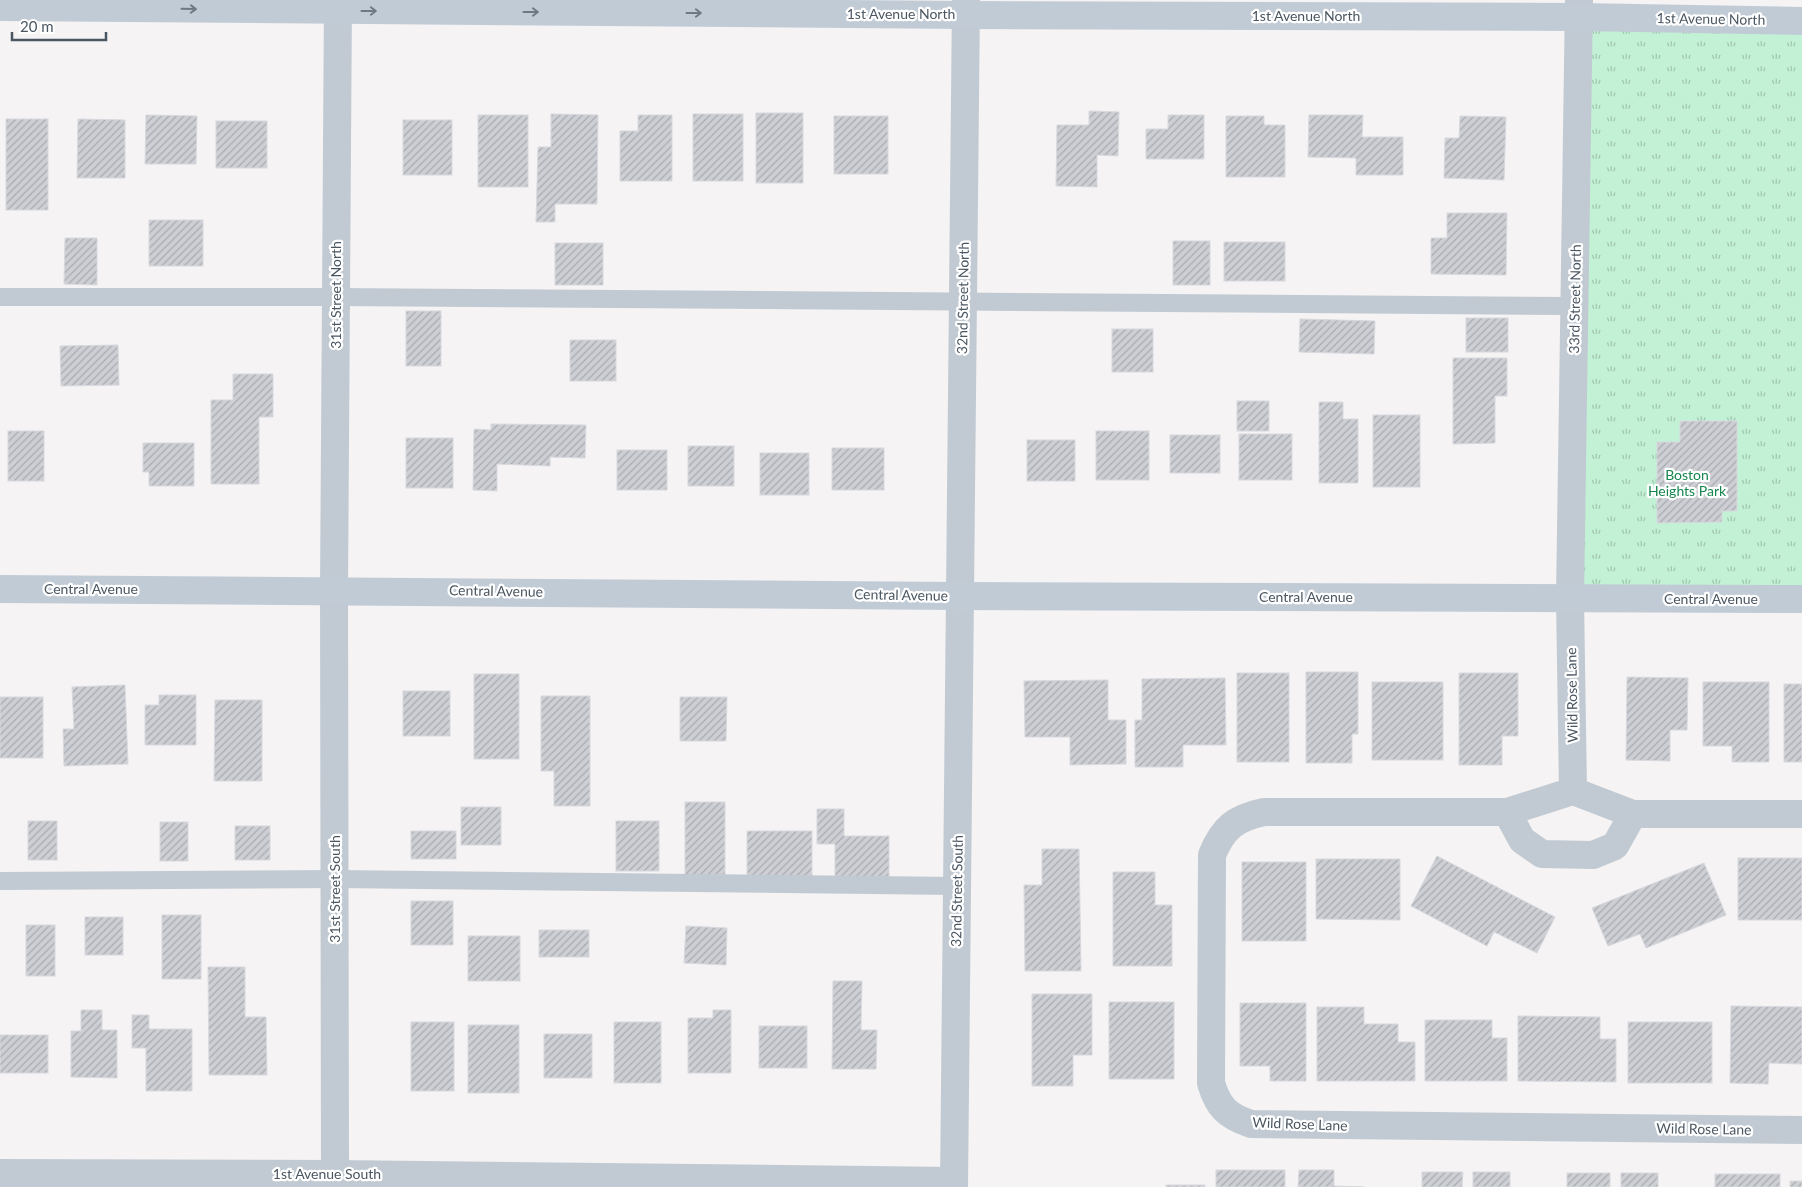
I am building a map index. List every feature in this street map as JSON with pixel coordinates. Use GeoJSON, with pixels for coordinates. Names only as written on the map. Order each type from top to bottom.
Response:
{"type":"FeatureCollection","features":[{"type":"Feature","properties":{"kind":"main road","name":"1st Avenue North"},"geometry":{"type":"LineString","coordinates":[[0,8],[338,5],[1579,8],[1802,21]]}},
{"type":"Feature","properties":{"kind":"main road","name":"Central Avenue"},"geometry":{"type":"LineString","coordinates":[[0,588],[959,596],[1802,600]]}},
{"type":"Feature","properties":{"kind":"street","name":"31st Street North"},"geometry":{"type":"LineString","coordinates":[[334,590],[338,5]]}},
{"type":"Feature","properties":{"kind":"street","name":"32nd Street North"},"geometry":{"type":"LineString","coordinates":[[959,596],[966,7]]}},
{"type":"Feature","properties":{"kind":"street","name":"33rd Street North"},"geometry":{"type":"LineString","coordinates":[[1570,598],[1579,8]]}},
{"type":"Feature","properties":{"kind":"street","name":"31st Street South"},"geometry":{"type":"LineString","coordinates":[[334,590],[334,1180]]}},
{"type":"Feature","properties":{"kind":"street","name":"32nd Street South"},"geometry":{"type":"LineString","coordinates":[[954,1184],[959,596]]}},
{"type":"Feature","properties":{"kind":"street","name":"Wild Rose Lane"},"geometry":{"type":"LineString","coordinates":[[1570,598],[1572,791],[1507,812],[1264,812],[1246,816],[1231,825],[1219,839],[1212,855],[1211,1083],[1215,1097],[1224,1110],[1236,1119],[1250,1124],[1802,1130]]}},
{"type":"Feature","properties":{"kind":"street"},"geometry":{"type":"LineString","coordinates":[[1572,791],[1633,814],[1802,814]]}},
{"type":"Feature","properties":{"kind":"street"},"geometry":{"type":"LineString","coordinates":[[1507,812],[1522,840],[1542,854],[1593,855],[1614,846],[1633,814]]}},
{"type":"Feature","properties":{"kind":"street","name":"1st Avenue South"},"geometry":{"type":"LineString","coordinates":[[0,1173],[334,1180],[954,1184]]}},
{"type":"Feature","properties":{"kind":"lane"},"geometry":{"type":"LineString","coordinates":[[0,298],[336,297],[1575,306]]}},
{"type":"Feature","properties":{"kind":"lane"},"geometry":{"type":"LineString","coordinates":[[0,880],[335,879],[957,886]]}},
{"type":"Feature","properties":{"kind":"green space","name":"Boston Heights Park"},"geometry":{"type":"Polygon","coordinates":[[[1579,17],[1802,21],[1802,599],[1570,598],[1579,17]]]}},
{"type":"Feature","properties":{"kind":"building"},"geometry":{"type":"Polygon","coordinates":[[[1089,111],[1119,112],[1118,156],[1097,155],[1097,187],[1056,186],[1057,125],[1089,125],[1089,111]]]}},
{"type":"Feature","properties":{"kind":"building"},"geometry":{"type":"Polygon","coordinates":[[[756,113],[803,113],[803,183],[756,183],[756,113]]]}},
{"type":"Feature","properties":{"kind":"building"},"geometry":{"type":"Polygon","coordinates":[[[551,114],[598,115],[597,204],[555,204],[555,222],[536,222],[538,147],[551,147],[551,114]]]}},
{"type":"Feature","properties":{"kind":"building"},"geometry":{"type":"Polygon","coordinates":[[[693,114],[743,114],[743,181],[693,181],[693,114]]]}},
{"type":"Feature","properties":{"kind":"building"},"geometry":{"type":"Polygon","coordinates":[[[146,115],[197,116],[196,164],[145,164],[146,115]]]}},
{"type":"Feature","properties":{"kind":"building"},"geometry":{"type":"Polygon","coordinates":[[[478,115],[528,115],[528,187],[478,187],[478,115]]]}},
{"type":"Feature","properties":{"kind":"building"},"geometry":{"type":"Polygon","coordinates":[[[638,115],[672,115],[672,181],[620,181],[620,131],[638,131],[638,115]]]}},
{"type":"Feature","properties":{"kind":"building"},"geometry":{"type":"Polygon","coordinates":[[[1168,115],[1204,115],[1204,159],[1146,159],[1146,129],[1168,129],[1168,115]]]}},
{"type":"Feature","properties":{"kind":"building"},"geometry":{"type":"Polygon","coordinates":[[[1309,115],[1363,115],[1362,137],[1403,137],[1403,175],[1356,175],[1356,158],[1308,157],[1309,115]]]}},
{"type":"Feature","properties":{"kind":"building"},"geometry":{"type":"Polygon","coordinates":[[[834,116],[888,116],[888,174],[834,174],[834,116]]]}},
{"type":"Feature","properties":{"kind":"building"},"geometry":{"type":"Polygon","coordinates":[[[1226,116],[1264,116],[1264,125],[1285,125],[1285,177],[1226,177],[1226,116]]]}},
{"type":"Feature","properties":{"kind":"building"},"geometry":{"type":"Polygon","coordinates":[[[1460,116],[1506,117],[1504,180],[1444,178],[1445,138],[1459,138],[1460,116]]]}},
{"type":"Feature","properties":{"kind":"building"},"geometry":{"type":"Polygon","coordinates":[[[6,119],[48,119],[48,210],[6,210],[6,119]]]}},
{"type":"Feature","properties":{"kind":"building"},"geometry":{"type":"Polygon","coordinates":[[[78,119],[125,120],[125,178],[77,178],[78,119]]]}},
{"type":"Feature","properties":{"kind":"building"},"geometry":{"type":"Polygon","coordinates":[[[403,120],[452,120],[452,175],[403,175],[403,120]]]}},
{"type":"Feature","properties":{"kind":"building"},"geometry":{"type":"Polygon","coordinates":[[[216,121],[267,121],[267,168],[216,168],[216,121]]]}},
{"type":"Feature","properties":{"kind":"building"},"geometry":{"type":"Polygon","coordinates":[[[1447,213],[1507,213],[1506,275],[1431,274],[1431,238],[1447,238],[1447,213]]]}},
{"type":"Feature","properties":{"kind":"building"},"geometry":{"type":"Polygon","coordinates":[[[149,220],[203,220],[203,266],[149,266],[149,220]]]}},
{"type":"Feature","properties":{"kind":"building"},"geometry":{"type":"Polygon","coordinates":[[[65,238],[97,238],[97,285],[64,284],[65,238]]]}},
{"type":"Feature","properties":{"kind":"building"},"geometry":{"type":"Polygon","coordinates":[[[1173,241],[1210,241],[1210,285],[1173,285],[1173,241]]]}},
{"type":"Feature","properties":{"kind":"building"},"geometry":{"type":"Polygon","coordinates":[[[1224,242],[1285,242],[1285,281],[1224,281],[1224,242]]]}},
{"type":"Feature","properties":{"kind":"building"},"geometry":{"type":"Polygon","coordinates":[[[555,243],[603,243],[603,285],[555,285],[555,243]]]}},
{"type":"Feature","properties":{"kind":"building"},"geometry":{"type":"Polygon","coordinates":[[[406,311],[441,311],[441,366],[406,366],[406,311]]]}},
{"type":"Feature","properties":{"kind":"building"},"geometry":{"type":"Polygon","coordinates":[[[1466,318],[1508,318],[1508,352],[1466,352],[1466,318]]]}},
{"type":"Feature","properties":{"kind":"building"},"geometry":{"type":"Polygon","coordinates":[[[1300,319],[1375,321],[1374,354],[1299,352],[1300,319]]]}},
{"type":"Feature","properties":{"kind":"building"},"geometry":{"type":"Polygon","coordinates":[[[1112,329],[1153,329],[1153,372],[1112,372],[1112,329]]]}},
{"type":"Feature","properties":{"kind":"building"},"geometry":{"type":"Polygon","coordinates":[[[570,340],[616,340],[616,381],[570,381],[570,340]]]}},
{"type":"Feature","properties":{"kind":"building"},"geometry":{"type":"Polygon","coordinates":[[[118,345],[119,385],[61,386],[60,346],[118,345]]]}},
{"type":"Feature","properties":{"kind":"building"},"geometry":{"type":"Polygon","coordinates":[[[1453,358],[1507,358],[1507,396],[1495,396],[1495,443],[1453,444],[1453,358]]]}},
{"type":"Feature","properties":{"kind":"building"},"geometry":{"type":"Polygon","coordinates":[[[233,374],[273,374],[273,417],[259,417],[259,484],[211,484],[211,400],[233,400],[233,374]]]}},
{"type":"Feature","properties":{"kind":"building"},"geometry":{"type":"Polygon","coordinates":[[[1237,401],[1269,401],[1269,431],[1237,431],[1237,401]]]}},
{"type":"Feature","properties":{"kind":"building"},"geometry":{"type":"Polygon","coordinates":[[[1319,402],[1343,402],[1343,419],[1358,419],[1358,483],[1319,483],[1319,402]]]}},
{"type":"Feature","properties":{"kind":"building"},"geometry":{"type":"Polygon","coordinates":[[[1373,415],[1420,415],[1420,487],[1373,487],[1373,415]]]}},
{"type":"Feature","properties":{"kind":"building"},"geometry":{"type":"Polygon","coordinates":[[[1680,421],[1737,421],[1737,511],[1722,511],[1722,522],[1657,523],[1657,442],[1680,442],[1680,421]]]}},
{"type":"Feature","properties":{"kind":"building"},"geometry":{"type":"Polygon","coordinates":[[[491,424],[586,425],[585,458],[550,457],[550,466],[497,464],[497,491],[473,490],[474,429],[491,430],[491,424]]]}},
{"type":"Feature","properties":{"kind":"building"},"geometry":{"type":"Polygon","coordinates":[[[8,431],[44,431],[44,481],[8,481],[8,431]]]}},
{"type":"Feature","properties":{"kind":"building"},"geometry":{"type":"Polygon","coordinates":[[[1096,431],[1149,431],[1149,480],[1096,480],[1096,431]]]}},
{"type":"Feature","properties":{"kind":"building"},"geometry":{"type":"Polygon","coordinates":[[[1239,434],[1292,434],[1292,480],[1239,480],[1239,434]]]}},
{"type":"Feature","properties":{"kind":"building"},"geometry":{"type":"Polygon","coordinates":[[[1170,435],[1220,435],[1220,473],[1170,473],[1170,435]]]}},
{"type":"Feature","properties":{"kind":"building"},"geometry":{"type":"Polygon","coordinates":[[[406,438],[453,438],[453,488],[406,488],[406,438]]]}},
{"type":"Feature","properties":{"kind":"building"},"geometry":{"type":"Polygon","coordinates":[[[1027,440],[1075,440],[1075,481],[1027,481],[1027,440]]]}},
{"type":"Feature","properties":{"kind":"building"},"geometry":{"type":"Polygon","coordinates":[[[143,443],[194,443],[194,486],[149,486],[149,472],[143,472],[143,443]]]}},
{"type":"Feature","properties":{"kind":"building"},"geometry":{"type":"Polygon","coordinates":[[[688,446],[734,446],[734,486],[688,486],[688,446]]]}},
{"type":"Feature","properties":{"kind":"building"},"geometry":{"type":"Polygon","coordinates":[[[832,448],[884,448],[884,490],[832,490],[832,448]]]}},
{"type":"Feature","properties":{"kind":"building"},"geometry":{"type":"Polygon","coordinates":[[[617,450],[667,450],[667,490],[617,490],[617,450]]]}},
{"type":"Feature","properties":{"kind":"building"},"geometry":{"type":"Polygon","coordinates":[[[760,453],[809,453],[809,495],[760,495],[760,453]]]}},
{"type":"Feature","properties":{"kind":"building"},"geometry":{"type":"Polygon","coordinates":[[[1306,672],[1358,672],[1358,734],[1352,734],[1352,763],[1306,763],[1306,672]]]}},
{"type":"Feature","properties":{"kind":"building"},"geometry":{"type":"Polygon","coordinates":[[[1237,673],[1289,673],[1289,762],[1237,762],[1237,673]]]}},
{"type":"Feature","properties":{"kind":"building"},"geometry":{"type":"Polygon","coordinates":[[[1459,673],[1518,673],[1518,736],[1502,736],[1502,765],[1459,765],[1459,673]]]}},
{"type":"Feature","properties":{"kind":"building"},"geometry":{"type":"Polygon","coordinates":[[[474,674],[519,674],[519,759],[474,759],[474,674]]]}},
{"type":"Feature","properties":{"kind":"building"},"geometry":{"type":"Polygon","coordinates":[[[1627,677],[1688,678],[1687,730],[1670,730],[1670,761],[1626,760],[1627,677]]]}},
{"type":"Feature","properties":{"kind":"building"},"geometry":{"type":"Polygon","coordinates":[[[1225,678],[1226,745],[1183,745],[1183,767],[1135,767],[1135,720],[1142,720],[1142,679],[1225,678]]]}},
{"type":"Feature","properties":{"kind":"building"},"geometry":{"type":"Polygon","coordinates":[[[1108,680],[1108,720],[1126,720],[1126,764],[1070,765],[1070,737],[1025,737],[1024,681],[1108,680]]]}},
{"type":"Feature","properties":{"kind":"building"},"geometry":{"type":"Polygon","coordinates":[[[1372,682],[1443,682],[1443,760],[1372,760],[1372,682]]]}},
{"type":"Feature","properties":{"kind":"building"},"geometry":{"type":"Polygon","coordinates":[[[1703,682],[1769,682],[1769,762],[1732,762],[1732,746],[1703,746],[1703,682]]]}},
{"type":"Feature","properties":{"kind":"building"},"geometry":{"type":"Polygon","coordinates":[[[1784,684],[1802,684],[1802,762],[1784,762],[1784,684]]]}},
{"type":"Feature","properties":{"kind":"building"},"geometry":{"type":"Polygon","coordinates":[[[125,685],[128,764],[64,766],[63,729],[74,729],[72,687],[125,685]]]}},
{"type":"Feature","properties":{"kind":"building"},"geometry":{"type":"Polygon","coordinates":[[[403,691],[450,691],[450,736],[403,736],[403,691]]]}},
{"type":"Feature","properties":{"kind":"building"},"geometry":{"type":"Polygon","coordinates":[[[159,695],[196,695],[196,745],[145,745],[145,705],[159,705],[159,695]]]}},
{"type":"Feature","properties":{"kind":"building"},"geometry":{"type":"Polygon","coordinates":[[[541,696],[590,696],[590,806],[554,806],[554,771],[541,771],[541,696]]]}},
{"type":"Feature","properties":{"kind":"building"},"geometry":{"type":"Polygon","coordinates":[[[0,697],[43,697],[43,758],[0,758],[0,697]]]}},
{"type":"Feature","properties":{"kind":"building"},"geometry":{"type":"Polygon","coordinates":[[[680,697],[727,697],[726,741],[680,741],[680,697]]]}},
{"type":"Feature","properties":{"kind":"building"},"geometry":{"type":"Polygon","coordinates":[[[215,700],[262,700],[262,781],[214,781],[215,700]]]}},
{"type":"Feature","properties":{"kind":"building"},"geometry":{"type":"Polygon","coordinates":[[[685,802],[725,802],[725,875],[685,875],[685,802]]]}},
{"type":"Feature","properties":{"kind":"building"},"geometry":{"type":"Polygon","coordinates":[[[461,807],[501,807],[501,845],[461,845],[461,807]]]}},
{"type":"Feature","properties":{"kind":"building"},"geometry":{"type":"Polygon","coordinates":[[[817,809],[844,809],[844,836],[889,836],[889,877],[835,877],[835,844],[817,844],[817,809]]]}},
{"type":"Feature","properties":{"kind":"building"},"geometry":{"type":"Polygon","coordinates":[[[28,821],[57,821],[57,860],[28,860],[28,821]]]}},
{"type":"Feature","properties":{"kind":"building"},"geometry":{"type":"Polygon","coordinates":[[[616,821],[659,821],[659,871],[616,871],[616,821]]]}},
{"type":"Feature","properties":{"kind":"building"},"geometry":{"type":"Polygon","coordinates":[[[160,822],[188,822],[188,861],[160,861],[160,822]]]}},
{"type":"Feature","properties":{"kind":"building"},"geometry":{"type":"Polygon","coordinates":[[[235,826],[270,826],[270,860],[235,860],[235,826]]]}},
{"type":"Feature","properties":{"kind":"building"},"geometry":{"type":"Polygon","coordinates":[[[411,831],[456,831],[456,859],[411,859],[411,831]]]}},
{"type":"Feature","properties":{"kind":"building"},"geometry":{"type":"Polygon","coordinates":[[[747,831],[812,831],[812,877],[747,877],[747,831]]]}},
{"type":"Feature","properties":{"kind":"building"},"geometry":{"type":"Polygon","coordinates":[[[1042,849],[1079,849],[1081,971],[1025,971],[1024,885],[1042,885],[1042,849]]]}},
{"type":"Feature","properties":{"kind":"building"},"geometry":{"type":"Polygon","coordinates":[[[1437,856],[1555,917],[1537,953],[1494,932],[1487,946],[1411,906],[1437,856]]]}},
{"type":"Feature","properties":{"kind":"building"},"geometry":{"type":"Polygon","coordinates":[[[1738,858],[1802,858],[1802,920],[1738,920],[1738,858]]]}},
{"type":"Feature","properties":{"kind":"building"},"geometry":{"type":"Polygon","coordinates":[[[1316,859],[1400,859],[1400,920],[1316,919],[1316,859]]]}},
{"type":"Feature","properties":{"kind":"building"},"geometry":{"type":"Polygon","coordinates":[[[1242,862],[1306,862],[1306,941],[1242,941],[1242,862]]]}},
{"type":"Feature","properties":{"kind":"building"},"geometry":{"type":"Polygon","coordinates":[[[1704,863],[1726,915],[1646,948],[1640,934],[1608,946],[1592,908],[1704,863]]]}},
{"type":"Feature","properties":{"kind":"building"},"geometry":{"type":"Polygon","coordinates":[[[1113,872],[1155,872],[1155,905],[1172,905],[1172,966],[1113,966],[1113,872]]]}},
{"type":"Feature","properties":{"kind":"building"},"geometry":{"type":"Polygon","coordinates":[[[411,901],[453,901],[453,945],[411,945],[411,901]]]}},
{"type":"Feature","properties":{"kind":"building"},"geometry":{"type":"Polygon","coordinates":[[[162,915],[201,915],[201,979],[162,979],[162,915]]]}},
{"type":"Feature","properties":{"kind":"building"},"geometry":{"type":"Polygon","coordinates":[[[85,917],[123,917],[123,955],[85,955],[85,917]]]}},
{"type":"Feature","properties":{"kind":"building"},"geometry":{"type":"Polygon","coordinates":[[[26,925],[55,925],[55,976],[26,976],[26,925]]]}},
{"type":"Feature","properties":{"kind":"building"},"geometry":{"type":"Polygon","coordinates":[[[686,926],[727,928],[726,965],[684,963],[686,926]]]}},
{"type":"Feature","properties":{"kind":"building"},"geometry":{"type":"Polygon","coordinates":[[[539,930],[589,930],[589,957],[539,957],[539,930]]]}},
{"type":"Feature","properties":{"kind":"building"},"geometry":{"type":"Polygon","coordinates":[[[468,936],[520,936],[520,981],[468,981],[468,936]]]}},
{"type":"Feature","properties":{"kind":"building"},"geometry":{"type":"Polygon","coordinates":[[[208,967],[245,967],[245,1017],[266,1017],[267,1075],[209,1075],[208,967]]]}},
{"type":"Feature","properties":{"kind":"building"},"geometry":{"type":"Polygon","coordinates":[[[833,981],[862,981],[861,1030],[877,1030],[876,1069],[832,1069],[833,981]]]}},
{"type":"Feature","properties":{"kind":"building"},"geometry":{"type":"Polygon","coordinates":[[[1032,994],[1092,994],[1092,1055],[1073,1055],[1073,1086],[1032,1086],[1032,994]]]}},
{"type":"Feature","properties":{"kind":"building"},"geometry":{"type":"Polygon","coordinates":[[[1109,1002],[1174,1002],[1174,1079],[1109,1079],[1109,1002]]]}},
{"type":"Feature","properties":{"kind":"building"},"geometry":{"type":"Polygon","coordinates":[[[1240,1003],[1306,1003],[1306,1081],[1270,1081],[1270,1066],[1240,1066],[1240,1003]]]}},
{"type":"Feature","properties":{"kind":"building"},"geometry":{"type":"Polygon","coordinates":[[[1731,1006],[1802,1007],[1802,1064],[1769,1063],[1768,1084],[1730,1083],[1731,1006]]]}},
{"type":"Feature","properties":{"kind":"building"},"geometry":{"type":"Polygon","coordinates":[[[1317,1007],[1364,1007],[1364,1024],[1398,1024],[1398,1042],[1415,1042],[1415,1081],[1317,1081],[1317,1007]]]}},
{"type":"Feature","properties":{"kind":"building"},"geometry":{"type":"Polygon","coordinates":[[[81,1010],[102,1010],[102,1030],[117,1030],[117,1078],[71,1077],[71,1031],[81,1031],[81,1010]]]}},
{"type":"Feature","properties":{"kind":"building"},"geometry":{"type":"Polygon","coordinates":[[[713,1010],[731,1010],[731,1073],[688,1073],[688,1018],[713,1018],[713,1010]]]}},
{"type":"Feature","properties":{"kind":"building"},"geometry":{"type":"Polygon","coordinates":[[[132,1015],[149,1015],[149,1029],[192,1029],[192,1091],[146,1091],[146,1048],[132,1048],[132,1015]]]}},
{"type":"Feature","properties":{"kind":"building"},"geometry":{"type":"Polygon","coordinates":[[[1518,1016],[1600,1017],[1600,1039],[1616,1039],[1616,1082],[1518,1081],[1518,1016]]]}},
{"type":"Feature","properties":{"kind":"building"},"geometry":{"type":"Polygon","coordinates":[[[1425,1020],[1492,1020],[1492,1038],[1507,1038],[1507,1081],[1425,1081],[1425,1020]]]}},
{"type":"Feature","properties":{"kind":"building"},"geometry":{"type":"Polygon","coordinates":[[[411,1022],[454,1022],[454,1091],[411,1091],[411,1022]]]}},
{"type":"Feature","properties":{"kind":"building"},"geometry":{"type":"Polygon","coordinates":[[[614,1022],[661,1022],[661,1083],[614,1083],[614,1022]]]}},
{"type":"Feature","properties":{"kind":"building"},"geometry":{"type":"Polygon","coordinates":[[[1628,1022],[1712,1022],[1712,1083],[1628,1083],[1628,1022]]]}},
{"type":"Feature","properties":{"kind":"building"},"geometry":{"type":"Polygon","coordinates":[[[468,1025],[519,1025],[519,1093],[468,1093],[468,1025]]]}},
{"type":"Feature","properties":{"kind":"building"},"geometry":{"type":"Polygon","coordinates":[[[759,1026],[807,1026],[807,1068],[759,1068],[759,1026]]]}},
{"type":"Feature","properties":{"kind":"building"},"geometry":{"type":"Polygon","coordinates":[[[544,1034],[592,1034],[592,1078],[544,1078],[544,1034]]]}},
{"type":"Feature","properties":{"kind":"building"},"geometry":{"type":"Polygon","coordinates":[[[0,1035],[48,1035],[48,1073],[0,1073],[0,1035]]]}},
{"type":"Feature","properties":{"kind":"building"},"geometry":{"type":"Polygon","coordinates":[[[1216,1170],[1285,1170],[1285,1187],[1216,1187],[1216,1170]]]}},
{"type":"Feature","properties":{"kind":"building"},"geometry":{"type":"Polygon","coordinates":[[[1299,1170],[1334,1170],[1334,1186],[1364,1187],[1298,1187],[1299,1170]]]}},
{"type":"Feature","properties":{"kind":"building"},"geometry":{"type":"Polygon","coordinates":[[[1422,1172],[1463,1172],[1462,1187],[1422,1187],[1422,1172]]]}},
{"type":"Feature","properties":{"kind":"building"},"geometry":{"type":"Polygon","coordinates":[[[1473,1172],[1510,1172],[1510,1187],[1473,1187],[1473,1172]]]}},
{"type":"Feature","properties":{"kind":"building"},"geometry":{"type":"Polygon","coordinates":[[[1567,1173],[1610,1173],[1610,1187],[1567,1187],[1567,1173]]]}},
{"type":"Feature","properties":{"kind":"building"},"geometry":{"type":"Polygon","coordinates":[[[1621,1173],[1658,1173],[1658,1187],[1621,1187],[1621,1173]]]}},
{"type":"Feature","properties":{"kind":"building"},"geometry":{"type":"Polygon","coordinates":[[[1715,1174],[1780,1174],[1780,1187],[1715,1187],[1715,1174]]]}},
{"type":"Feature","properties":{"kind":"building"},"geometry":{"type":"Polygon","coordinates":[[[1790,1181],[1802,1181],[1802,1187],[1790,1187],[1790,1181]]]}},
{"type":"Feature","properties":{"kind":"building"},"geometry":{"type":"Polygon","coordinates":[[[1166,1185],[1205,1185],[1205,1187],[1166,1187],[1166,1185]]]}}]}
